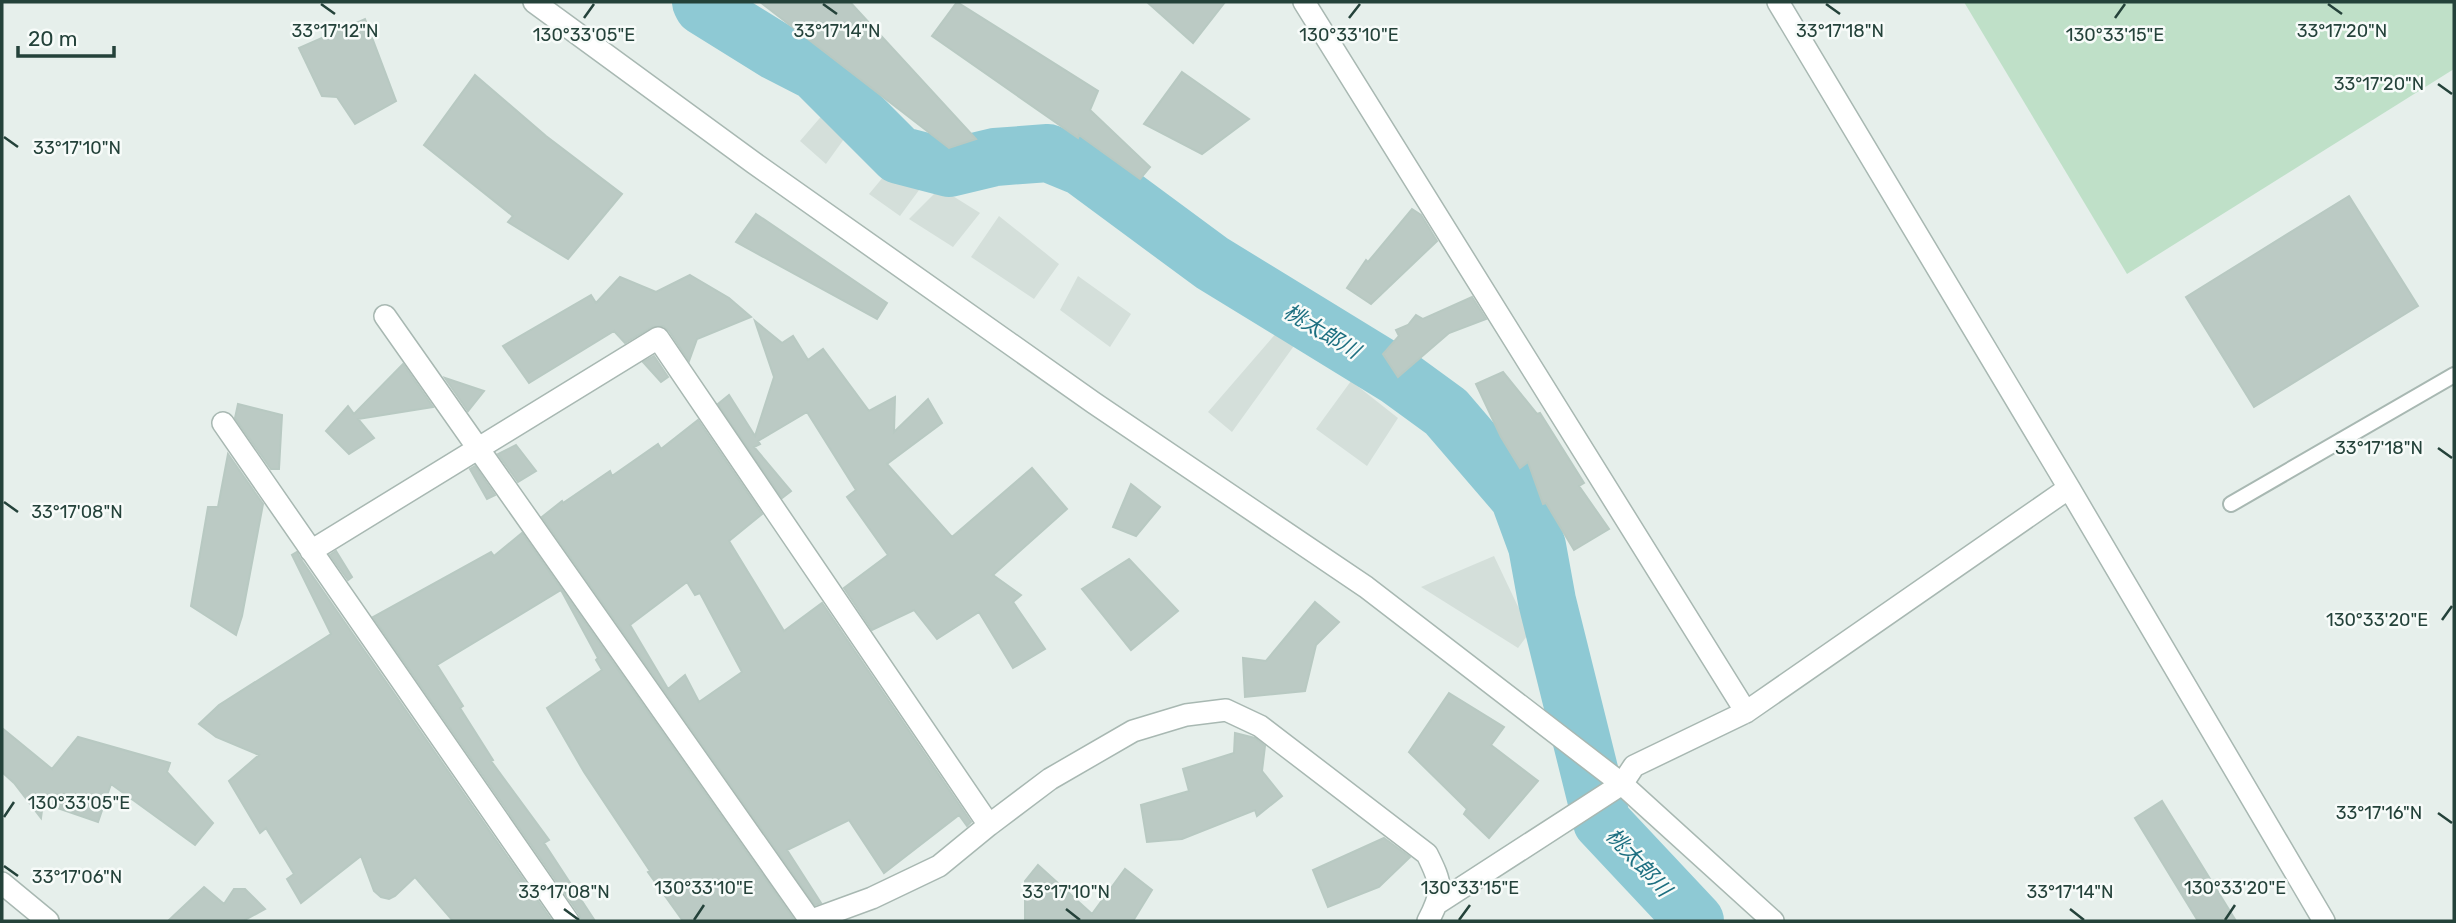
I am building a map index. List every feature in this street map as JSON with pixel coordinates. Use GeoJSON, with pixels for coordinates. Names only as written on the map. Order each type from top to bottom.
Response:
{"type":"FeatureCollection","features":[{"type":"Feature","properties":{"kind":"street"},"geometry":{"type":"LineString","coordinates":[[534,2],[754,163],[1094,403],[1366,587],[1622,784],[1773,921]]}},
{"type":"Feature","properties":{"kind":"street"},"geometry":{"type":"LineString","coordinates":[[1304,2],[1746,712]]}},
{"type":"Feature","properties":{"kind":"street"},"geometry":{"type":"LineString","coordinates":[[1778,2],[2324,921]]}},
{"type":"Feature","properties":{"kind":"street"},"geometry":{"type":"LineString","coordinates":[[385,316],[810,921],[872,898],[939,866],[1050,779],[1133,731],[1186,715],[1226,710],[1260,726],[1427,854],[1440,880],[1433,912]]}},
{"type":"Feature","properties":{"kind":"street"},"geometry":{"type":"LineString","coordinates":[[312,551],[657,338],[989,825]]}},
{"type":"Feature","properties":{"kind":"street"},"geometry":{"type":"LineString","coordinates":[[223,423],[568,921]]}},
{"type":"Feature","properties":{"kind":"street"},"geometry":{"type":"LineString","coordinates":[[1433,912],[1622,784],[1634,766],[1746,712],[2069,488]]}},
{"type":"Feature","properties":{"kind":"street"},"geometry":{"type":"LineString","coordinates":[[2,883],[48,921]]}},
{"type":"Feature","properties":{"kind":"lane"},"geometry":{"type":"LineString","coordinates":[[2231,504],[2454,375]]}},
{"type":"Feature","properties":{"kind":"shaded area"},"geometry":{"type":"Polygon","coordinates":[[[825,112],[849,132],[826,164],[800,141],[825,112]]]}},
{"type":"Feature","properties":{"kind":"shaded area"},"geometry":{"type":"Polygon","coordinates":[[[889,170],[922,186],[900,216],[869,194],[889,170]]]}},
{"type":"Feature","properties":{"kind":"shaded area"},"geometry":{"type":"Polygon","coordinates":[[[940,188],[980,213],[953,247],[909,219],[940,188]]]}},
{"type":"Feature","properties":{"kind":"shaded area"},"geometry":{"type":"Polygon","coordinates":[[[999,216],[1059,264],[1034,299],[971,257],[999,216]]]}},
{"type":"Feature","properties":{"kind":"shaded area"},"geometry":{"type":"Polygon","coordinates":[[[1078,276],[1131,314],[1110,347],[1060,310],[1078,276]]]}},
{"type":"Feature","properties":{"kind":"shaded area"},"geometry":{"type":"Polygon","coordinates":[[[1278,331],[1296,343],[1232,432],[1208,412],[1278,331]]]}},
{"type":"Feature","properties":{"kind":"shaded area"},"geometry":{"type":"Polygon","coordinates":[[[1351,381],[1398,418],[1367,466],[1316,429],[1351,381]]]}},
{"type":"Feature","properties":{"kind":"shaded area"},"geometry":{"type":"Polygon","coordinates":[[[1494,556],[1530,632],[1518,648],[1421,587],[1494,556]]]}},
{"type":"Feature","properties":{"kind":"green space"},"geometry":{"type":"Polygon","coordinates":[[[1964,2],[2454,2],[2454,69],[2127,274],[1964,2]]]}},
{"type":"Feature","properties":{"kind":"building"},"geometry":{"type":"Polygon","coordinates":[[[760,2],[850,2],[976,139],[949,148],[760,2]]]}},
{"type":"Feature","properties":{"kind":"building"},"geometry":{"type":"Polygon","coordinates":[[[957,2],[1098,91],[1090,110],[1150,167],[1140,179],[932,36],[957,2]]]}},
{"type":"Feature","properties":{"kind":"building"},"geometry":{"type":"Polygon","coordinates":[[[1147,2],[1225,2],[1193,43],[1147,2]]]}},
{"type":"Feature","properties":{"kind":"building"},"geometry":{"type":"Polygon","coordinates":[[[365,19],[396,101],[355,124],[337,97],[322,96],[299,48],[365,19]]]}},
{"type":"Feature","properties":{"kind":"building"},"geometry":{"type":"Polygon","coordinates":[[[1182,72],[1249,119],[1202,154],[1144,124],[1182,72]]]}},
{"type":"Feature","properties":{"kind":"building"},"geometry":{"type":"Polygon","coordinates":[[[475,75],[546,136],[622,194],[568,259],[508,222],[513,216],[424,145],[475,75]]]}},
{"type":"Feature","properties":{"kind":"building"},"geometry":{"type":"Polygon","coordinates":[[[2349,196],[2418,306],[2254,407],[2186,297],[2349,196]]]}},
{"type":"Feature","properties":{"kind":"building"},"geometry":{"type":"Polygon","coordinates":[[[1412,209],[1421,215],[1437,241],[1371,304],[1347,288],[1366,260],[1368,262],[1412,209]]]}},
{"type":"Feature","properties":{"kind":"building"},"geometry":{"type":"Polygon","coordinates":[[[756,214],[887,303],[877,319],[736,242],[756,214]]]}},
{"type":"Feature","properties":{"kind":"building"},"geometry":{"type":"Polygon","coordinates":[[[690,275],[729,298],[751,317],[697,339],[689,361],[663,326],[652,327],[625,343],[614,331],[529,383],[503,346],[591,295],[596,303],[620,277],[656,292],[690,275]]]}},
{"type":"Feature","properties":{"kind":"building"},"geometry":{"type":"Polygon","coordinates":[[[1472,297],[1486,319],[1449,333],[1398,377],[1383,354],[1399,336],[1396,330],[1408,325],[1416,315],[1423,319],[1472,297]]]}},
{"type":"Feature","properties":{"kind":"building"},"geometry":{"type":"Polygon","coordinates":[[[755,321],[782,343],[793,336],[808,360],[823,349],[869,411],[895,397],[894,432],[928,399],[942,423],[887,464],[952,537],[1032,468],[1067,509],[993,575],[1021,595],[1013,602],[1045,649],[1013,668],[979,612],[937,639],[914,610],[872,630],[844,588],[888,555],[847,497],[856,490],[807,412],[758,441],[760,444],[754,447],[791,491],[782,498],[718,404],[729,395],[755,436],[774,377],[755,321]]]}},
{"type":"Feature","properties":{"kind":"building"},"geometry":{"type":"Polygon","coordinates":[[[654,356],[668,377],[661,382],[643,362],[654,356]]]}},
{"type":"Feature","properties":{"kind":"building"},"geometry":{"type":"Polygon","coordinates":[[[403,364],[433,407],[358,419],[374,438],[349,454],[326,431],[348,406],[354,414],[403,364]]]}},
{"type":"Feature","properties":{"kind":"building"},"geometry":{"type":"Polygon","coordinates":[[[1503,372],[1537,414],[1540,413],[1584,483],[1579,486],[1609,529],[1574,550],[1546,503],[1543,504],[1528,462],[1520,468],[1501,437],[1476,384],[1503,372]]]}},
{"type":"Feature","properties":{"kind":"building"},"geometry":{"type":"Polygon","coordinates":[[[445,378],[484,391],[468,411],[445,378]]]}},
{"type":"Feature","properties":{"kind":"building"},"geometry":{"type":"Polygon","coordinates":[[[238,404],[282,415],[279,469],[271,469],[235,418],[238,404]]]}},
{"type":"Feature","properties":{"kind":"building"},"geometry":{"type":"Polygon","coordinates":[[[698,420],[762,514],[729,541],[784,631],[822,603],[971,822],[967,826],[959,815],[884,873],[849,820],[787,850],[821,903],[815,905],[542,517],[610,471],[612,476],[658,444],[661,449],[698,420]],[[687,582],[630,625],[668,689],[685,675],[699,702],[742,672],[700,593],[695,595],[687,582]]]}},
{"type":"Feature","properties":{"kind":"building"},"geometry":{"type":"Polygon","coordinates":[[[516,445],[536,471],[518,482],[498,454],[516,445]]]}},
{"type":"Feature","properties":{"kind":"building"},"geometry":{"type":"Polygon","coordinates":[[[228,454],[263,504],[236,635],[191,606],[208,507],[218,507],[228,454]]]}},
{"type":"Feature","properties":{"kind":"building"},"geometry":{"type":"Polygon","coordinates":[[[475,466],[495,495],[487,499],[470,469],[475,466]]]}},
{"type":"Feature","properties":{"kind":"building"},"geometry":{"type":"Polygon","coordinates":[[[1131,484],[1160,507],[1136,536],[1113,527],[1131,484]]]}},
{"type":"Feature","properties":{"kind":"building"},"geometry":{"type":"Polygon","coordinates":[[[522,533],[795,921],[683,921],[648,872],[650,871],[584,772],[547,708],[602,670],[561,590],[437,665],[463,706],[460,708],[493,760],[491,761],[549,840],[544,843],[595,921],[581,921],[579,914],[373,617],[491,552],[494,556],[522,533]]]}},
{"type":"Feature","properties":{"kind":"building"},"geometry":{"type":"Polygon","coordinates":[[[336,551],[352,577],[348,580],[330,555],[336,551]]]}},
{"type":"Feature","properties":{"kind":"building"},"geometry":{"type":"Polygon","coordinates":[[[297,552],[552,921],[453,921],[415,877],[395,896],[389,899],[381,897],[374,891],[361,856],[301,903],[287,879],[294,874],[266,828],[260,833],[229,781],[259,755],[216,737],[199,724],[219,705],[331,634],[292,555],[297,552]]]}},
{"type":"Feature","properties":{"kind":"building"},"geometry":{"type":"Polygon","coordinates":[[[1129,559],[1178,611],[1131,650],[1082,589],[1129,559]]]}},
{"type":"Feature","properties":{"kind":"building"},"geometry":{"type":"Polygon","coordinates":[[[1315,602],[1339,622],[1316,645],[1305,691],[1245,697],[1243,658],[1266,661],[1315,602]]]}},
{"type":"Feature","properties":{"kind":"building"},"geometry":{"type":"Polygon","coordinates":[[[1449,693],[1504,727],[1491,745],[1538,781],[1489,838],[1464,814],[1467,809],[1409,752],[1449,693]]]}},
{"type":"Feature","properties":{"kind":"building"},"geometry":{"type":"Polygon","coordinates":[[[2,728],[52,769],[78,737],[170,763],[167,772],[213,823],[195,845],[111,784],[98,822],[43,803],[41,818],[2,772],[2,728]]]}},
{"type":"Feature","properties":{"kind":"building"},"geometry":{"type":"Polygon","coordinates":[[[1235,733],[1255,738],[1265,746],[1262,771],[1282,796],[1257,816],[1255,810],[1182,839],[1147,842],[1141,805],[1189,791],[1183,769],[1234,753],[1235,733]]]}},
{"type":"Feature","properties":{"kind":"building"},"geometry":{"type":"Polygon","coordinates":[[[2162,801],[2236,921],[2198,921],[2135,818],[2162,801]]]}},
{"type":"Feature","properties":{"kind":"building"},"geometry":{"type":"Polygon","coordinates":[[[1384,838],[1410,857],[1379,887],[1328,907],[1313,870],[1384,838]]]}},
{"type":"Feature","properties":{"kind":"building"},"geometry":{"type":"Polygon","coordinates":[[[1038,865],[1092,914],[1125,869],[1152,890],[1133,921],[1025,921],[1025,881],[1038,865]]]}},
{"type":"Feature","properties":{"kind":"building"},"geometry":{"type":"Polygon","coordinates":[[[204,887],[224,904],[234,889],[245,889],[265,909],[243,921],[168,921],[204,887]]]}},
{"type":"Feature","properties":{"kind":"waterway","name":"桃太郎川"},"geometry":{"type":"LineString","coordinates":[[701,2],[703,6],[777,52],[816,72],[899,155],[949,168],[995,157],[1048,153],[1082,167],[1212,263],[1398,377],[1446,412],[1519,497],[1537,546],[1547,601],[1602,822],[1695,921]]}}]}
